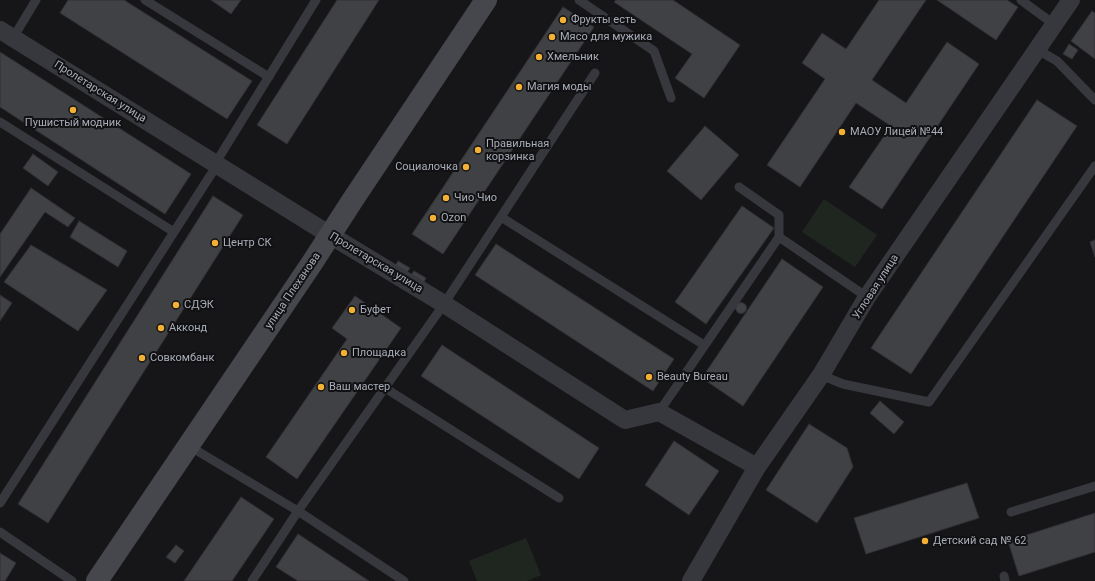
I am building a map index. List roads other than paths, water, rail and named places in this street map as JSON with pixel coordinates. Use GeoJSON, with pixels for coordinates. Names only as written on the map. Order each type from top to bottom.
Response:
{"type":"FeatureCollection","features":[{"type":"Feature","properties":{"kind":"main road","name":"улица Плеханова"},"geometry":{"type":"LineString","coordinates":[[97,581],[312,263],[486,0]]}},
{"type":"Feature","properties":{"kind":"street","name":"Угловая улица"},"geometry":{"type":"LineString","coordinates":[[691,581],[757,467],[821,375],[867,298],[1071,0]]}},
{"type":"Feature","properties":{"kind":"street","name":"Пролетарская улица"},"geometry":{"type":"LineString","coordinates":[[6,34],[444,304],[625,420],[659,412]]}},
{"type":"Feature","properties":{"kind":"street"},"geometry":{"type":"LineString","coordinates":[[659,412],[757,467]]}},
{"type":"Feature","properties":{"kind":"lane"},"geometry":{"type":"LineString","coordinates":[[6,34],[36,0]]}},
{"type":"Feature","properties":{"kind":"lane"},"geometry":{"type":"LineString","coordinates":[[0,503],[174,232],[316,0]]}},
{"type":"Feature","properties":{"kind":"lane"},"geometry":{"type":"LineString","coordinates":[[579,0],[654,51],[671,98]]}},
{"type":"Feature","properties":{"kind":"lane"},"geometry":{"type":"LineString","coordinates":[[1022,0],[1055,25]]}},
{"type":"Feature","properties":{"kind":"lane"},"geometry":{"type":"LineString","coordinates":[[148,1],[269,77]]}},
{"type":"Feature","properties":{"kind":"lane"},"geometry":{"type":"LineString","coordinates":[[1038,50],[1057,61],[1095,100]]}},
{"type":"Feature","properties":{"kind":"lane"},"geometry":{"type":"LineString","coordinates":[[252,581],[298,511],[444,304],[595,73]]}},
{"type":"Feature","properties":{"kind":"lane"},"geometry":{"type":"LineString","coordinates":[[0,122],[174,232]]}},
{"type":"Feature","properties":{"kind":"lane"},"geometry":{"type":"LineString","coordinates":[[821,375],[843,384],[929,402],[1095,166]]}},
{"type":"Feature","properties":{"kind":"lane"},"geometry":{"type":"LineString","coordinates":[[659,412],[779,237],[779,215],[739,187]]}},
{"type":"Feature","properties":{"kind":"lane"},"geometry":{"type":"LineString","coordinates":[[500,217],[704,345]]}},
{"type":"Feature","properties":{"kind":"lane"},"geometry":{"type":"LineString","coordinates":[[779,237],[867,298]]}},
{"type":"Feature","properties":{"kind":"lane"},"geometry":{"type":"LineString","coordinates":[[385,388],[559,498]]}},
{"type":"Feature","properties":{"kind":"lane"},"geometry":{"type":"LineString","coordinates":[[189,446],[298,511],[404,581]]}},
{"type":"Feature","properties":{"kind":"lane"},"geometry":{"type":"LineString","coordinates":[[1011,512],[1095,486]]}},
{"type":"Feature","properties":{"kind":"lane"},"geometry":{"type":"LineString","coordinates":[[0,532],[72,581]]}},
{"type":"Feature","properties":{"kind":"place","name":"Фрукты есть"},"geometry":{"type":"Point","coordinates":[563,20]}},
{"type":"Feature","properties":{"kind":"place","name":"Мясо для мужика"},"geometry":{"type":"Point","coordinates":[552,37]}},
{"type":"Feature","properties":{"kind":"place","name":"Хмельник"},"geometry":{"type":"Point","coordinates":[539,57]}},
{"type":"Feature","properties":{"kind":"place","name":"Магия моды"},"geometry":{"type":"Point","coordinates":[519,87]}},
{"type":"Feature","properties":{"kind":"place","name":"Пушистый модник"},"geometry":{"type":"Point","coordinates":[73,110]}},
{"type":"Feature","properties":{"kind":"place","name":"МАОУ Лицей №44"},"geometry":{"type":"Point","coordinates":[842,132]}},
{"type":"Feature","properties":{"kind":"place","name":"Правильная корзинка"},"geometry":{"type":"Point","coordinates":[478,150]}},
{"type":"Feature","properties":{"kind":"place","name":"Социалочка"},"geometry":{"type":"Point","coordinates":[466,167]}},
{"type":"Feature","properties":{"kind":"place","name":"Чио Чио"},"geometry":{"type":"Point","coordinates":[446,198]}},
{"type":"Feature","properties":{"kind":"place","name":"Ozon"},"geometry":{"type":"Point","coordinates":[433,218]}},
{"type":"Feature","properties":{"kind":"place","name":"Центр СК"},"geometry":{"type":"Point","coordinates":[215,243]}},
{"type":"Feature","properties":{"kind":"place","name":"СДЭК"},"geometry":{"type":"Point","coordinates":[176,305]}},
{"type":"Feature","properties":{"kind":"place","name":"Буфет"},"geometry":{"type":"Point","coordinates":[352,310]}},
{"type":"Feature","properties":{"kind":"place","name":"Акконд"},"geometry":{"type":"Point","coordinates":[161,328]}},
{"type":"Feature","properties":{"kind":"place","name":"Площадка"},"geometry":{"type":"Point","coordinates":[344,353]}},
{"type":"Feature","properties":{"kind":"place","name":"Совкомбанк"},"geometry":{"type":"Point","coordinates":[142,358]}},
{"type":"Feature","properties":{"kind":"place","name":"Beauty Bureau"},"geometry":{"type":"Point","coordinates":[649,377]}},
{"type":"Feature","properties":{"kind":"place","name":"Ваш мастер"},"geometry":{"type":"Point","coordinates":[321,387]}},
{"type":"Feature","properties":{"kind":"place","name":"Детский сад № 62"},"geometry":{"type":"Point","coordinates":[925,541]}}]}
